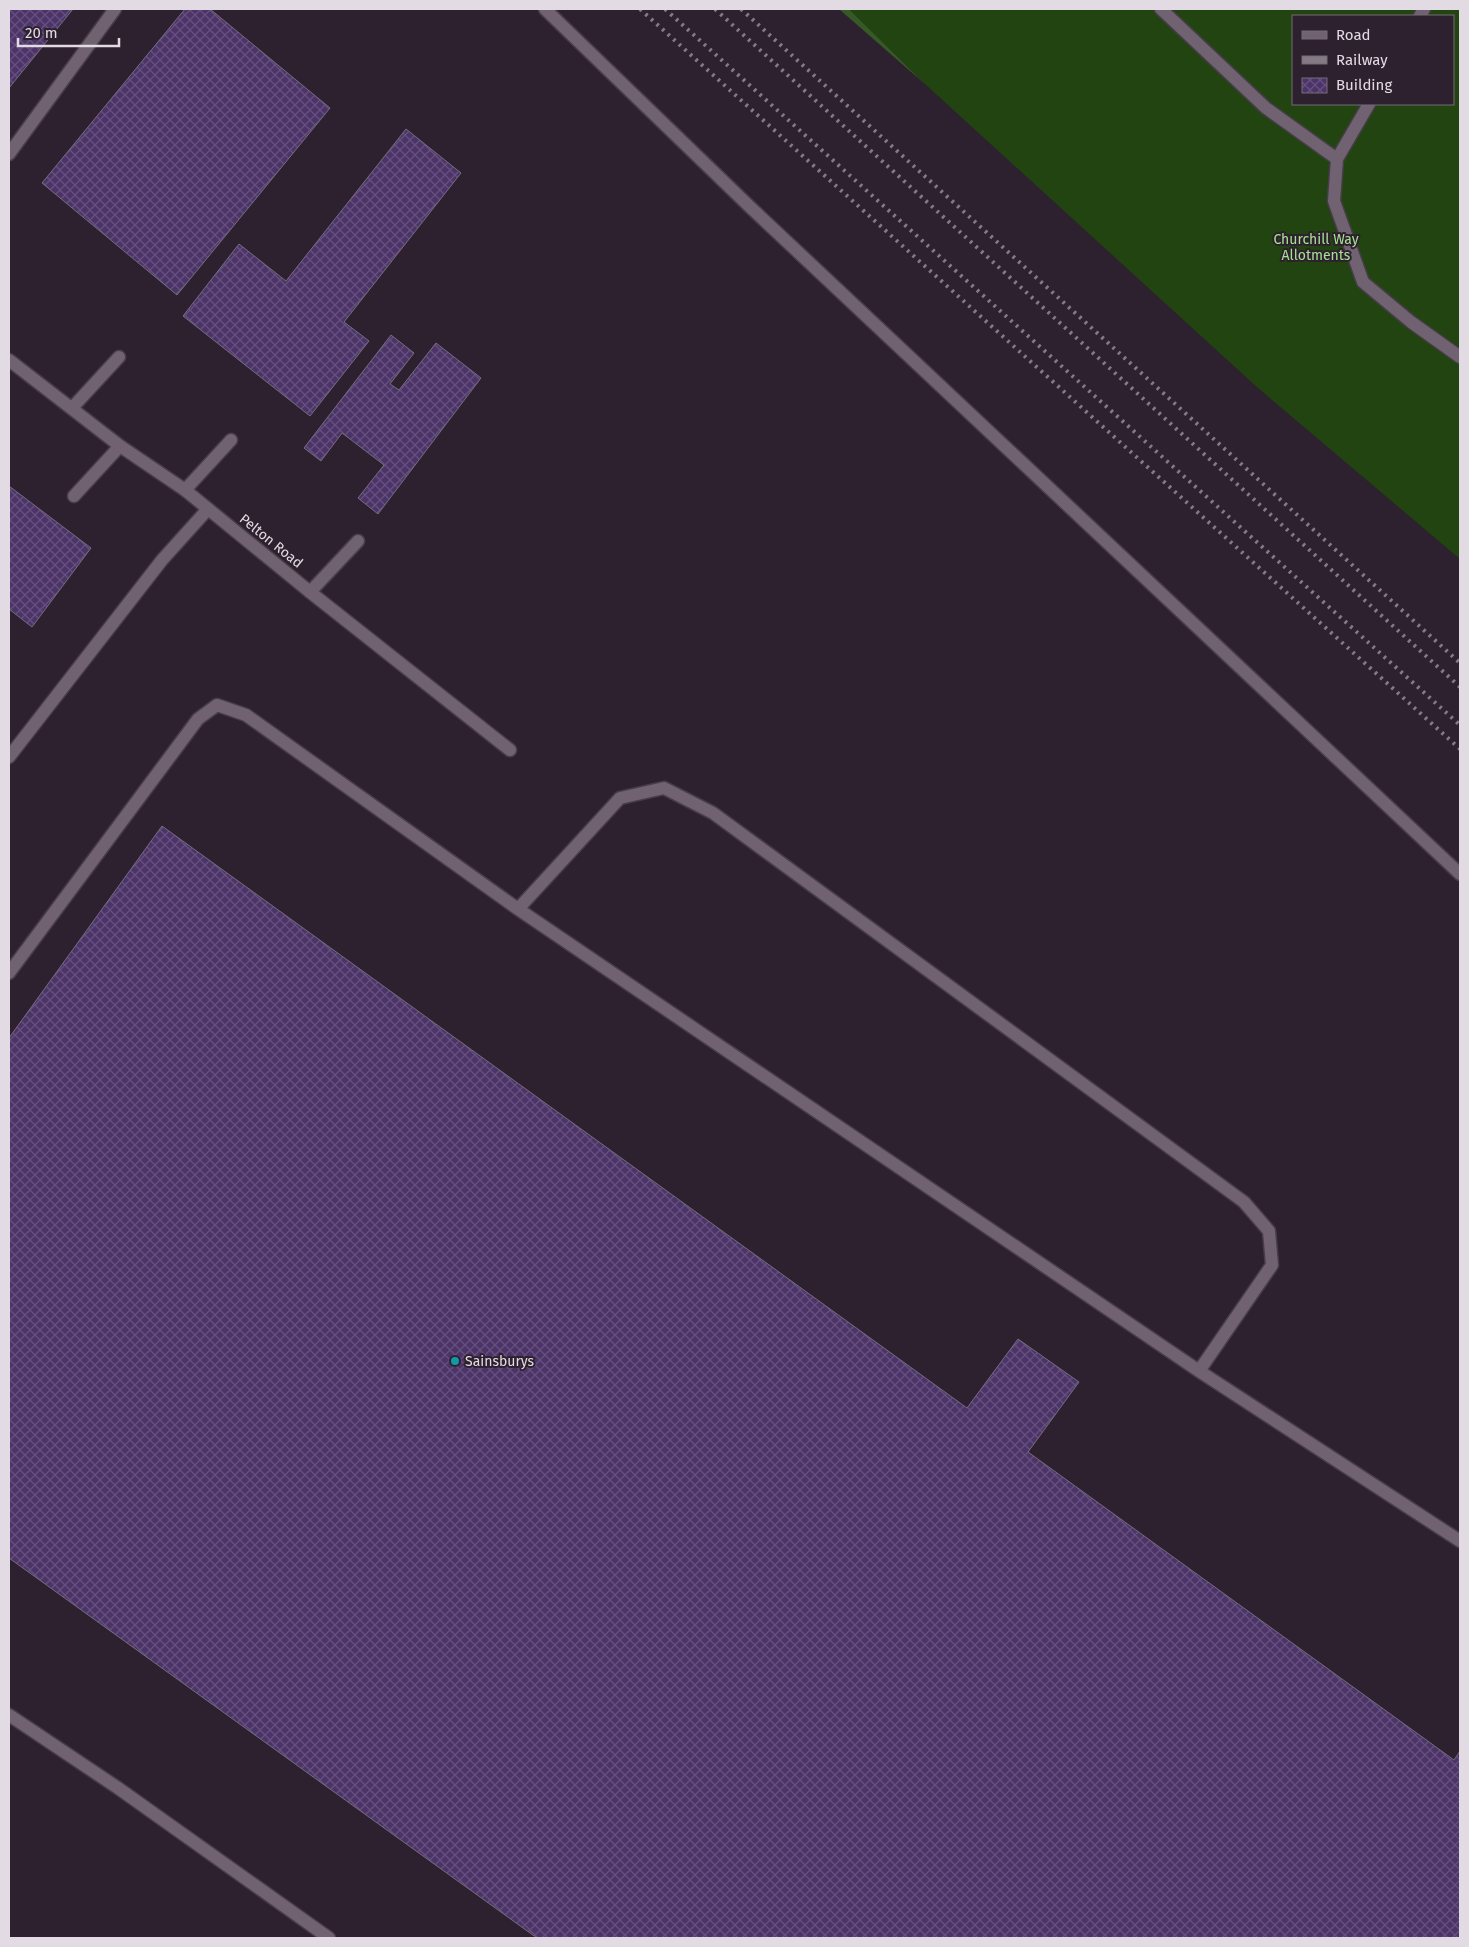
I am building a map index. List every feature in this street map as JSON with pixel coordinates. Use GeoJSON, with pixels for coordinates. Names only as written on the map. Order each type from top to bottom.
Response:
{"type":"FeatureCollection","features":[{"type":"Feature","properties":{"kind":"street"},"geometry":{"type":"LineString","coordinates":[[9,154],[115,9]]}},
{"type":"Feature","properties":{"kind":"street"},"geometry":{"type":"LineString","coordinates":[[545,9],[749,206],[1460,874]]}},
{"type":"Feature","properties":{"kind":"street"},"geometry":{"type":"LineString","coordinates":[[1162,9],[1266,108],[1337,159]]}},
{"type":"Feature","properties":{"kind":"street"},"geometry":{"type":"LineString","coordinates":[[1368,105],[1337,159],[1334,201],[1363,282],[1411,322],[1460,357]]}},
{"type":"Feature","properties":{"kind":"street"},"geometry":{"type":"LineString","coordinates":[[72,408],[119,357]]}},
{"type":"Feature","properties":{"kind":"street","name":"Pelton Road"},"geometry":{"type":"LineString","coordinates":[[9,360],[120,446],[185,490],[310,592],[510,750]]}},
{"type":"Feature","properties":{"kind":"street"},"geometry":{"type":"LineString","coordinates":[[185,490],[231,440]]}},
{"type":"Feature","properties":{"kind":"street"},"geometry":{"type":"LineString","coordinates":[[74,496],[120,446]]}},
{"type":"Feature","properties":{"kind":"street"},"geometry":{"type":"LineString","coordinates":[[9,757],[162,560],[208,510]]}},
{"type":"Feature","properties":{"kind":"street"},"geometry":{"type":"LineString","coordinates":[[310,592],[358,541]]}},
{"type":"Feature","properties":{"kind":"street"},"geometry":{"type":"LineString","coordinates":[[9,973],[198,719],[217,705],[246,715],[518,909],[1200,1371],[1460,1540]]}},
{"type":"Feature","properties":{"kind":"street"},"geometry":{"type":"LineString","coordinates":[[518,909],[620,798],[664,788],[713,813],[1244,1202],[1269,1231],[1272,1265],[1200,1371]]}},
{"type":"Feature","properties":{"kind":"street"},"geometry":{"type":"LineString","coordinates":[[9,1716],[118,1788],[329,1938]]}},
{"type":"Feature","properties":{"kind":"green space"},"geometry":{"type":"Polygon","coordinates":[[[839,9],[849,9],[925,84],[839,9]]]}},
{"type":"Feature","properties":{"kind":"green space","name":"Churchill Way Allotments"},"geometry":{"type":"Polygon","coordinates":[[[849,9],[1460,9],[1460,559],[1258,388],[925,84],[849,9]]]}},
{"type":"Feature","properties":{"kind":"building"},"geometry":{"type":"Polygon","coordinates":[[[9,9],[73,9],[9,88],[9,9]]]}},
{"type":"Feature","properties":{"kind":"building"},"geometry":{"type":"Polygon","coordinates":[[[185,9],[210,9],[330,108],[177,295],[42,183],[185,9]]]}},
{"type":"Feature","properties":{"kind":"building"},"geometry":{"type":"Polygon","coordinates":[[[406,129],[461,173],[344,322],[369,341],[310,416],[183,316],[239,244],[286,281],[406,129]]]}},
{"type":"Feature","properties":{"kind":"building"},"geometry":{"type":"Polygon","coordinates":[[[391,335],[414,353],[390,384],[399,390],[436,343],[481,378],[378,514],[358,498],[384,465],[342,433],[321,461],[304,448],[391,335]]]}},
{"type":"Feature","properties":{"kind":"building"},"geometry":{"type":"Polygon","coordinates":[[[9,486],[91,548],[32,627],[9,609],[9,486]]]}},
{"type":"Feature","properties":{"kind":"building","name":"Sainsburys"},"geometry":{"type":"Polygon","coordinates":[[[162,826],[967,1408],[1018,1339],[1079,1382],[1028,1452],[1454,1760],[1460,1751],[1460,1938],[537,1938],[9,1558],[9,1038],[162,826]]]}},
{"type":"Feature","properties":{"kind":"railway"},"geometry":{"type":"LineString","coordinates":[[640,9],[1460,749]]}},
{"type":"Feature","properties":{"kind":"railway"},"geometry":{"type":"LineString","coordinates":[[665,9],[1460,725]]}},
{"type":"Feature","properties":{"kind":"railway"},"geometry":{"type":"LineString","coordinates":[[715,9],[1460,687]]}},
{"type":"Feature","properties":{"kind":"railway"},"geometry":{"type":"LineString","coordinates":[[741,9],[1460,663]]}},
{"type":"Feature","properties":{"kind":"place","name":"Sainsburys"},"geometry":{"type":"Point","coordinates":[455,1361]}}]}
